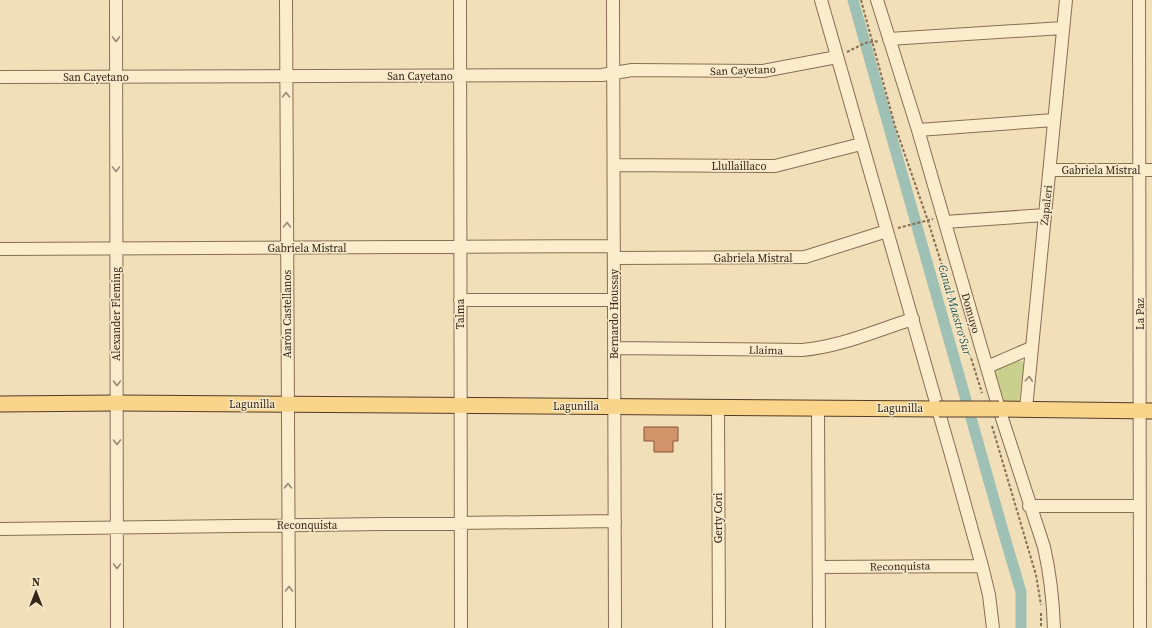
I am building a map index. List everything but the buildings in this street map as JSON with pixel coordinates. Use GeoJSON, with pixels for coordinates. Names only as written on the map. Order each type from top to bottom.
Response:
{"type":"FeatureCollection","features":[{"type":"Feature","properties":{"kind":"main road","name":"Lagunilla"},"geometry":{"type":"LineString","coordinates":[[0,404],[117,403],[461,405],[1146,411]]}},
{"type":"Feature","properties":{"kind":"street","name":"Alexander Fleming"},"geometry":{"type":"LineString","coordinates":[[116,0],[117,628]]}},
{"type":"Feature","properties":{"kind":"street","name":"Aarón Castellanos"},"geometry":{"type":"LineString","coordinates":[[286,0],[289,628]]}},
{"type":"Feature","properties":{"kind":"street","name":"Talma"},"geometry":{"type":"LineString","coordinates":[[460,0],[461,628]]}},
{"type":"Feature","properties":{"kind":"street","name":"Bernardo Houssay"},"geometry":{"type":"LineString","coordinates":[[613,0],[613,406],[615,628]]}},
{"type":"Feature","properties":{"kind":"street"},"geometry":{"type":"LineString","coordinates":[[821,0],[861,144],[939,409],[982,566],[989,595],[993,628]]}},
{"type":"Feature","properties":{"kind":"street","name":"Domuyo"},"geometry":{"type":"LineString","coordinates":[[877,0],[918,130],[999,409],[1029,506],[1044,547],[1052,594],[1054,628]]}},
{"type":"Feature","properties":{"kind":"street","name":"Zapaleri"},"geometry":{"type":"LineString","coordinates":[[1026,409],[1066,0]]}},
{"type":"Feature","properties":{"kind":"street","name":"La Paz"},"geometry":{"type":"LineString","coordinates":[[1139,0],[1139,170],[1146,411],[1140,506],[1140,628]]}},
{"type":"Feature","properties":{"kind":"street"},"geometry":{"type":"LineString","coordinates":[[890,39],[1063,28]]}},
{"type":"Feature","properties":{"kind":"street","name":"San Cayetano"},"geometry":{"type":"LineString","coordinates":[[0,77],[602,75],[632,70],[763,71],[837,57]]}},
{"type":"Feature","properties":{"kind":"street"},"geometry":{"type":"LineString","coordinates":[[918,130],[1054,120]]}},
{"type":"Feature","properties":{"kind":"street","name":"Llullaillaco"},"geometry":{"type":"LineString","coordinates":[[614,165],[775,166],[861,144]]}},
{"type":"Feature","properties":{"kind":"street","name":"Gabriela Mistral"},"geometry":{"type":"LineString","coordinates":[[1050,170],[1152,170]]}},
{"type":"Feature","properties":{"kind":"street"},"geometry":{"type":"LineString","coordinates":[[944,222],[1045,215]]}},
{"type":"Feature","properties":{"kind":"street","name":"Gabriela Mistral"},"geometry":{"type":"LineString","coordinates":[[0,248],[460,247],[805,257],[887,231]]}},
{"type":"Feature","properties":{"kind":"street"},"geometry":{"type":"LineString","coordinates":[[460,300],[614,300]]}},
{"type":"Feature","properties":{"kind":"street","name":"Llaima"},"geometry":{"type":"LineString","coordinates":[[614,348],[813,349],[828,346],[913,319]]}},
{"type":"Feature","properties":{"kind":"street"},"geometry":{"type":"LineString","coordinates":[[987,367],[1031,348]]}},
{"type":"Feature","properties":{"kind":"street","name":"Gerty Cori"},"geometry":{"type":"LineString","coordinates":[[718,408],[719,628]]}},
{"type":"Feature","properties":{"kind":"street"},"geometry":{"type":"LineString","coordinates":[[818,408],[819,628]]}},
{"type":"Feature","properties":{"kind":"street"},"geometry":{"type":"LineString","coordinates":[[1029,506],[1140,506]]}},
{"type":"Feature","properties":{"kind":"street","name":"Reconquista"},"geometry":{"type":"LineString","coordinates":[[0,529],[615,521]]}},
{"type":"Feature","properties":{"kind":"street","name":"Reconquista"},"geometry":{"type":"LineString","coordinates":[[818,567],[982,566]]}},
{"type":"Feature","properties":{"kind":"path"},"geometry":{"type":"LineString","coordinates":[[861,0],[896,126],[928,221],[982,393]]}},
{"type":"Feature","properties":{"kind":"path"},"geometry":{"type":"LineString","coordinates":[[837,57],[866,43],[890,39]]}},
{"type":"Feature","properties":{"kind":"path"},"geometry":{"type":"LineString","coordinates":[[907,226],[928,221]]}},
{"type":"Feature","properties":{"kind":"path"},"geometry":{"type":"LineString","coordinates":[[991,422],[1036,574],[1041,608],[1041,628]]}},
{"type":"Feature","properties":{"kind":"green space"},"geometry":{"type":"Polygon","coordinates":[[[1018,360],[1022,361],[1024,365],[1019,401],[1015,404],[1002,402],[994,372],[996,369],[1018,360]]]}},
{"type":"Feature","properties":{"kind":"waterway","name":"Canal Maestro Sur"},"geometry":{"type":"LineString","coordinates":[[853,0],[1021,592],[1021,628]]}}]}
